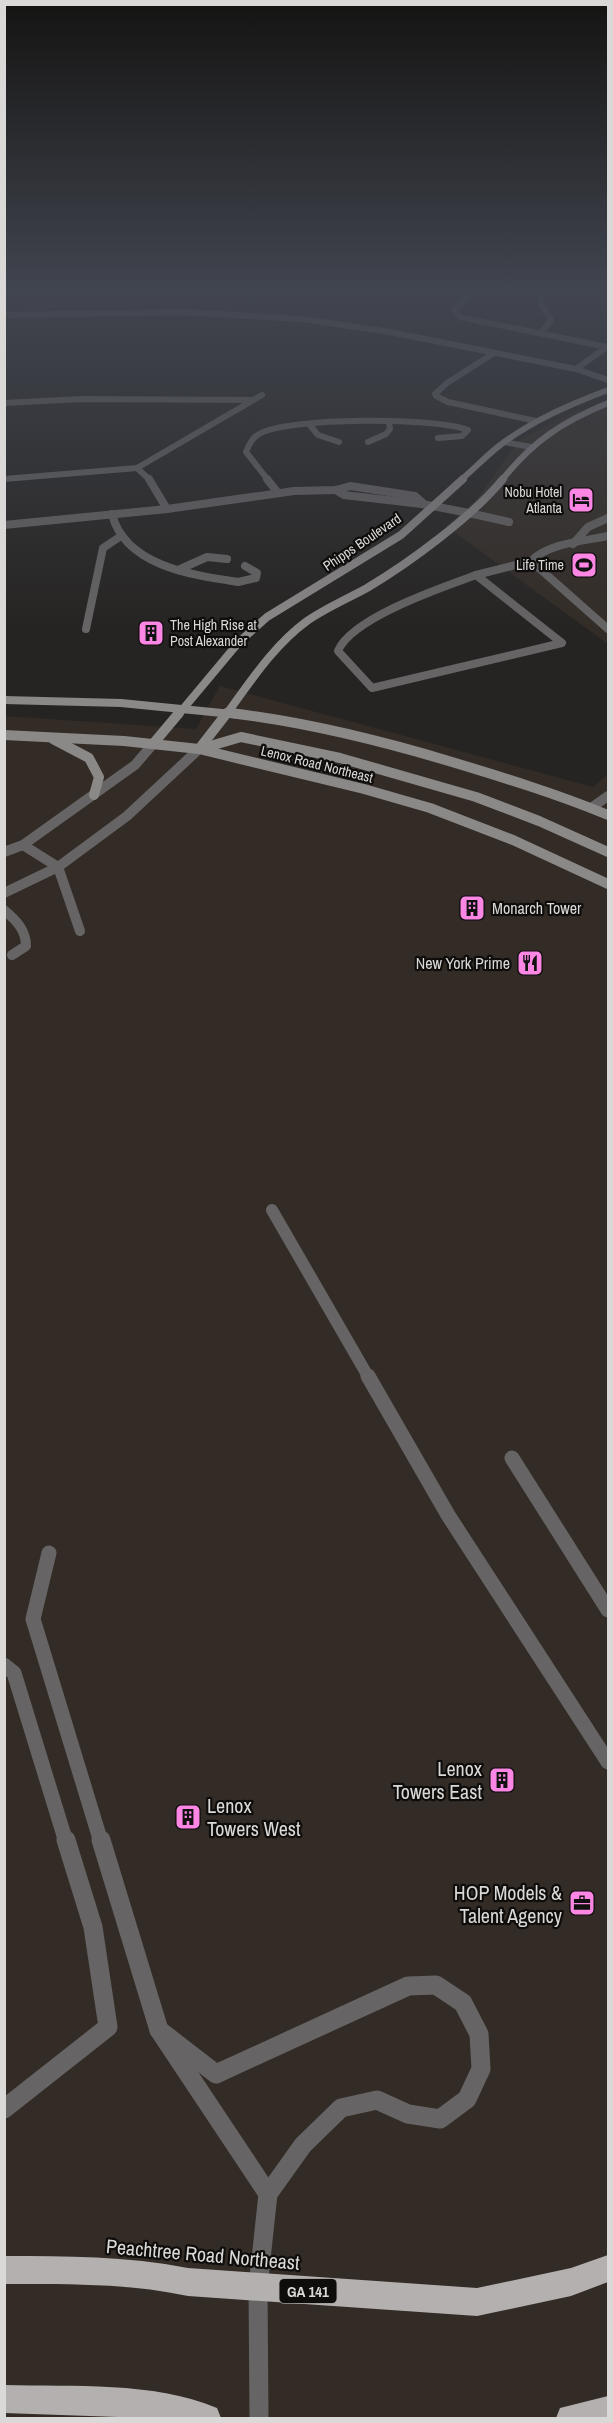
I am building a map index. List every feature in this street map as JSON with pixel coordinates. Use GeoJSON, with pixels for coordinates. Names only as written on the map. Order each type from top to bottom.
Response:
{"type":"FeatureCollection","features":[{"type":"Feature","properties":{"kind":"highway","name":"Peachtree Road Northeast"},"geometry":{"type":"LineString","coordinates":[[4,2270],[84,2270],[143,2274],[188,2282],[258,2288],[477,2302],[571,2283],[609,2269]]}},
{"type":"Feature","properties":{"kind":"highway"},"geometry":{"type":"LineString","coordinates":[[4,2399],[145,2404],[207,2418]]}},
{"type":"Feature","properties":{"kind":"highway"},"geometry":{"type":"LineString","coordinates":[[570,2418],[609,2410]]}},
{"type":"Feature","properties":{"kind":"main road","name":"Phipps Boulevard"},"geometry":{"type":"LineString","coordinates":[[153,744],[239,642],[267,617],[401,535],[504,442],[536,421],[567,406]]}},
{"type":"Feature","properties":{"kind":"main road"},"geometry":{"type":"LineString","coordinates":[[199,750],[235,725],[248,684],[273,652],[299,627],[378,581],[469,513],[485,500],[531,447],[551,430],[602,406]]}},
{"type":"Feature","properties":{"kind":"main road","name":"Lenox Road Northeast"},"geometry":{"type":"LineString","coordinates":[[4,700],[183,708],[235,725],[318,726],[491,773],[609,815]]}},
{"type":"Feature","properties":{"kind":"main road"},"geometry":{"type":"LineString","coordinates":[[199,750],[235,725]]}},
{"type":"Feature","properties":{"kind":"main road"},"geometry":{"type":"LineString","coordinates":[[235,725],[339,758],[476,797],[539,821],[609,852]]}},
{"type":"Feature","properties":{"kind":"main road","name":"Lenox Road Northeast"},"geometry":{"type":"LineString","coordinates":[[4,735],[47,735],[199,750],[364,789],[430,808],[513,840],[609,884]]}},
{"type":"Feature","properties":{"kind":"main road"},"geometry":{"type":"LineString","coordinates":[[47,735],[89,758],[99,777],[93,795]]}},
{"type":"Feature","properties":{"kind":"street"},"geometry":{"type":"LineString","coordinates":[[4,479],[137,468],[244,406]]}},
{"type":"Feature","properties":{"kind":"street"},"geometry":{"type":"LineString","coordinates":[[467,406],[536,421]]}},
{"type":"Feature","properties":{"kind":"street"},"geometry":{"type":"LineString","coordinates":[[278,493],[246,452],[248,444],[261,432],[350,420],[453,423],[468,430],[462,436],[438,438]]}},
{"type":"Feature","properties":{"kind":"street"},"geometry":{"type":"LineString","coordinates":[[368,441],[386,434],[390,429],[389,422]]}},
{"type":"Feature","properties":{"kind":"street"},"geometry":{"type":"LineString","coordinates":[[309,424],[318,435],[339,442]]}},
{"type":"Feature","properties":{"kind":"street"},"geometry":{"type":"LineString","coordinates":[[504,442],[531,447]]}},
{"type":"Feature","properties":{"kind":"street"},"geometry":{"type":"LineString","coordinates":[[137,468],[147,475],[167,509]]}},
{"type":"Feature","properties":{"kind":"street"},"geometry":{"type":"LineString","coordinates":[[4,525],[167,509],[278,493],[336,490],[344,495],[408,504],[422,502],[509,522]]}},
{"type":"Feature","properties":{"kind":"street"},"geometry":{"type":"LineString","coordinates":[[112,514],[112,526],[131,548],[154,561],[178,570],[238,582],[256,578],[257,573],[245,566]]}},
{"type":"Feature","properties":{"kind":"street"},"geometry":{"type":"LineString","coordinates":[[573,544],[594,521],[609,518]]}},
{"type":"Feature","properties":{"kind":"street"},"geometry":{"type":"LineString","coordinates":[[582,533],[585,537],[605,537]]}},
{"type":"Feature","properties":{"kind":"street"},"geometry":{"type":"LineString","coordinates":[[86,629],[103,548],[121,536]]}},
{"type":"Feature","properties":{"kind":"street"},"geometry":{"type":"LineString","coordinates":[[476,575],[561,643],[372,688],[338,651],[351,635],[402,602],[476,575],[531,561],[537,554],[605,537]]}},
{"type":"Feature","properties":{"kind":"street"},"geometry":{"type":"LineString","coordinates":[[178,570],[207,557],[227,559]]}},
{"type":"Feature","properties":{"kind":"street"},"geometry":{"type":"LineString","coordinates":[[531,561],[609,629]]}},
{"type":"Feature","properties":{"kind":"street"},"geometry":{"type":"LineString","coordinates":[[4,852],[23,845],[135,765],[153,744]]}},
{"type":"Feature","properties":{"kind":"street"},"geometry":{"type":"LineString","coordinates":[[4,893],[58,867],[127,816],[199,750]]}},
{"type":"Feature","properties":{"kind":"street"},"geometry":{"type":"LineString","coordinates":[[591,808],[608,796]]}},
{"type":"Feature","properties":{"kind":"street"},"geometry":{"type":"LineString","coordinates":[[23,845],[58,867],[80,931]]}},
{"type":"Feature","properties":{"kind":"street"},"geometry":{"type":"LineString","coordinates":[[4,910],[19,924],[26,936],[26,946],[12,955]]}},
{"type":"Feature","properties":{"kind":"street"},"geometry":{"type":"LineString","coordinates":[[272,1210],[448,1515],[609,1762]]}},
{"type":"Feature","properties":{"kind":"street"},"geometry":{"type":"LineString","coordinates":[[512,1458],[609,1610]]}},
{"type":"Feature","properties":{"kind":"street"},"geometry":{"type":"LineString","coordinates":[[49,1553],[33,1618],[159,2030],[268,2194]]}},
{"type":"Feature","properties":{"kind":"street"},"geometry":{"type":"LineString","coordinates":[[4,1665],[14,1673],[93,1928],[108,2027],[4,2109]]}},
{"type":"Feature","properties":{"kind":"street"},"geometry":{"type":"LineString","coordinates":[[159,2030],[216,2074],[408,1986],[436,1985],[463,2003],[480,2034],[481,2069],[467,2100],[440,2119],[408,2114],[377,2100],[341,2108],[303,2145],[268,2194],[258,2288],[259,2418]]}},
{"type":"Feature","properties":{"kind":"shaded area"},"geometry":{"type":"Polygon","coordinates":[[[597,406],[608,406],[608,644],[446,526],[476,500],[519,440],[572,413],[597,406]]]}},
{"type":"Feature","properties":{"kind":"shaded area"},"geometry":{"type":"Polygon","coordinates":[[[220,686],[593,787],[608,774],[608,2418],[5,2418],[5,716],[196,729],[220,686]]]}},
{"type":"Feature","properties":{"kind":"place","name":"Nobu Hotel Atlanta"},"geometry":{"type":"Point","coordinates":[581,500]}},
{"type":"Feature","properties":{"kind":"place","name":"Life Time"},"geometry":{"type":"Point","coordinates":[584,565]}},
{"type":"Feature","properties":{"kind":"place","name":"The High Rise at Post Alexander"},"geometry":{"type":"Point","coordinates":[151,633]}},
{"type":"Feature","properties":{"kind":"place","name":"Monarch Tower"},"geometry":{"type":"Point","coordinates":[472,908]}},
{"type":"Feature","properties":{"kind":"place","name":"New York Prime"},"geometry":{"type":"Point","coordinates":[530,963]}},
{"type":"Feature","properties":{"kind":"place","name":"Lenox Towers East"},"geometry":{"type":"Point","coordinates":[502,1780]}},
{"type":"Feature","properties":{"kind":"place","name":"Lenox Towers West"},"geometry":{"type":"Point","coordinates":[188,1817]}},
{"type":"Feature","properties":{"kind":"place","name":"HOP Models & Talent Agency"},"geometry":{"type":"Point","coordinates":[582,1903]}}]}
